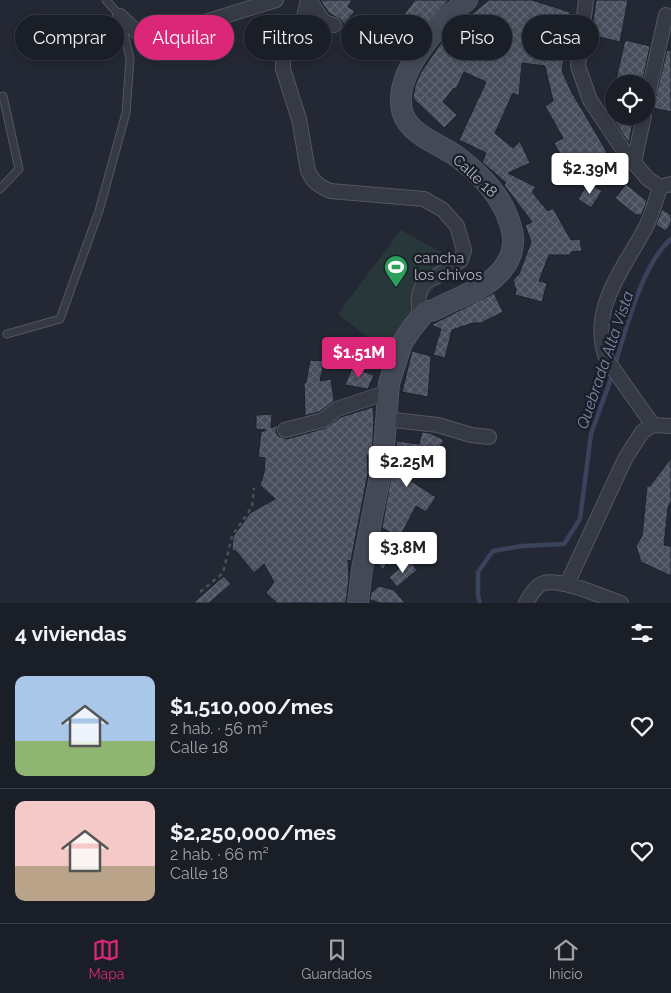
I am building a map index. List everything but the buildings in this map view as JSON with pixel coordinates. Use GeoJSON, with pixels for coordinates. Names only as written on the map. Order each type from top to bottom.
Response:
{"type":"FeatureCollection","features":[{"type":"Feature","properties":{"kind":"street"},"geometry":{"type":"LineString","coordinates":[[124,20],[137,32],[150,39],[276,0]]}},
{"type":"Feature","properties":{"kind":"street"},"geometry":{"type":"LineString","coordinates":[[308,0],[324,22],[334,25]]}},
{"type":"Feature","properties":{"kind":"street"},"geometry":{"type":"LineString","coordinates":[[308,0],[302,25],[287,45],[283,59],[283,69],[299,119],[308,171],[311,178],[317,184],[330,191],[424,199],[443,210],[457,226],[464,250],[461,260],[434,278],[425,281],[422,285],[417,305],[420,317]]}},
{"type":"Feature","properties":{"kind":"street","name":"Calle 18"},"geometry":{"type":"LineString","coordinates":[[358,603],[362,569],[382,460],[388,382],[402,343],[425,312],[434,310],[488,283],[511,257],[514,237],[508,214],[498,196],[486,182],[459,158],[414,130],[403,114],[401,96],[403,86],[405,77],[415,58],[435,31],[467,0]]}},
{"type":"Feature","properties":{"kind":"street"},"geometry":{"type":"LineString","coordinates":[[586,0],[578,66],[590,100],[624,151],[648,179],[665,186],[648,224],[615,278],[606,301],[600,335],[602,348],[607,360],[653,425]]}},
{"type":"Feature","properties":{"kind":"street"},"geometry":{"type":"LineString","coordinates":[[653,75],[666,15]]}},
{"type":"Feature","properties":{"kind":"street"},"geometry":{"type":"LineString","coordinates":[[634,162],[642,125]]}},
{"type":"Feature","properties":{"kind":"street"},"geometry":{"type":"LineString","coordinates":[[285,430],[323,420],[337,409],[388,392]]}},
{"type":"Feature","properties":{"kind":"street"},"geometry":{"type":"LineString","coordinates":[[385,419],[438,424],[470,434],[489,436]]}},
{"type":"Feature","properties":{"kind":"street"},"geometry":{"type":"LineString","coordinates":[[567,584],[625,459],[642,432],[653,425],[671,426]]}},
{"type":"Feature","properties":{"kind":"street"},"geometry":{"type":"LineString","coordinates":[[526,603],[534,590],[544,583],[567,584],[621,603]]}},
{"type":"Feature","properties":{"kind":"lane"},"geometry":{"type":"LineString","coordinates":[[106,0],[119,15]]}},
{"type":"Feature","properties":{"kind":"lane"},"geometry":{"type":"LineString","coordinates":[[7,334],[60,319],[99,211],[126,113],[130,59],[124,33]]}},
{"type":"Feature","properties":{"kind":"lane"},"geometry":{"type":"LineString","coordinates":[[0,189],[19,169],[3,96]]}},
{"type":"Feature","properties":{"kind":"path"},"geometry":{"type":"LineString","coordinates":[[200,592],[223,573],[232,536],[252,507],[254,488]]}},
{"type":"Feature","properties":{"kind":"shaded area","name":"cancha los chivos"},"geometry":{"type":"Polygon","coordinates":[[[401,230],[458,262],[381,348],[338,314],[401,230]]]}},
{"type":"Feature","properties":{"kind":"waterway","name":"Quebrada Alta Vista"},"geometry":{"type":"LineString","coordinates":[[615,365],[643,280],[661,250],[671,239]]}},
{"type":"Feature","properties":{"kind":"waterway","name":"Quebrada Alta Vista"},"geometry":{"type":"LineString","coordinates":[[480,603],[478,572],[493,551],[522,546],[564,544],[580,519],[591,434],[613,373]]}},
{"type":"Feature","properties":{"kind":"place","name":"cancha los chivos"},"geometry":{"type":"Point","coordinates":[396,288]}}]}
